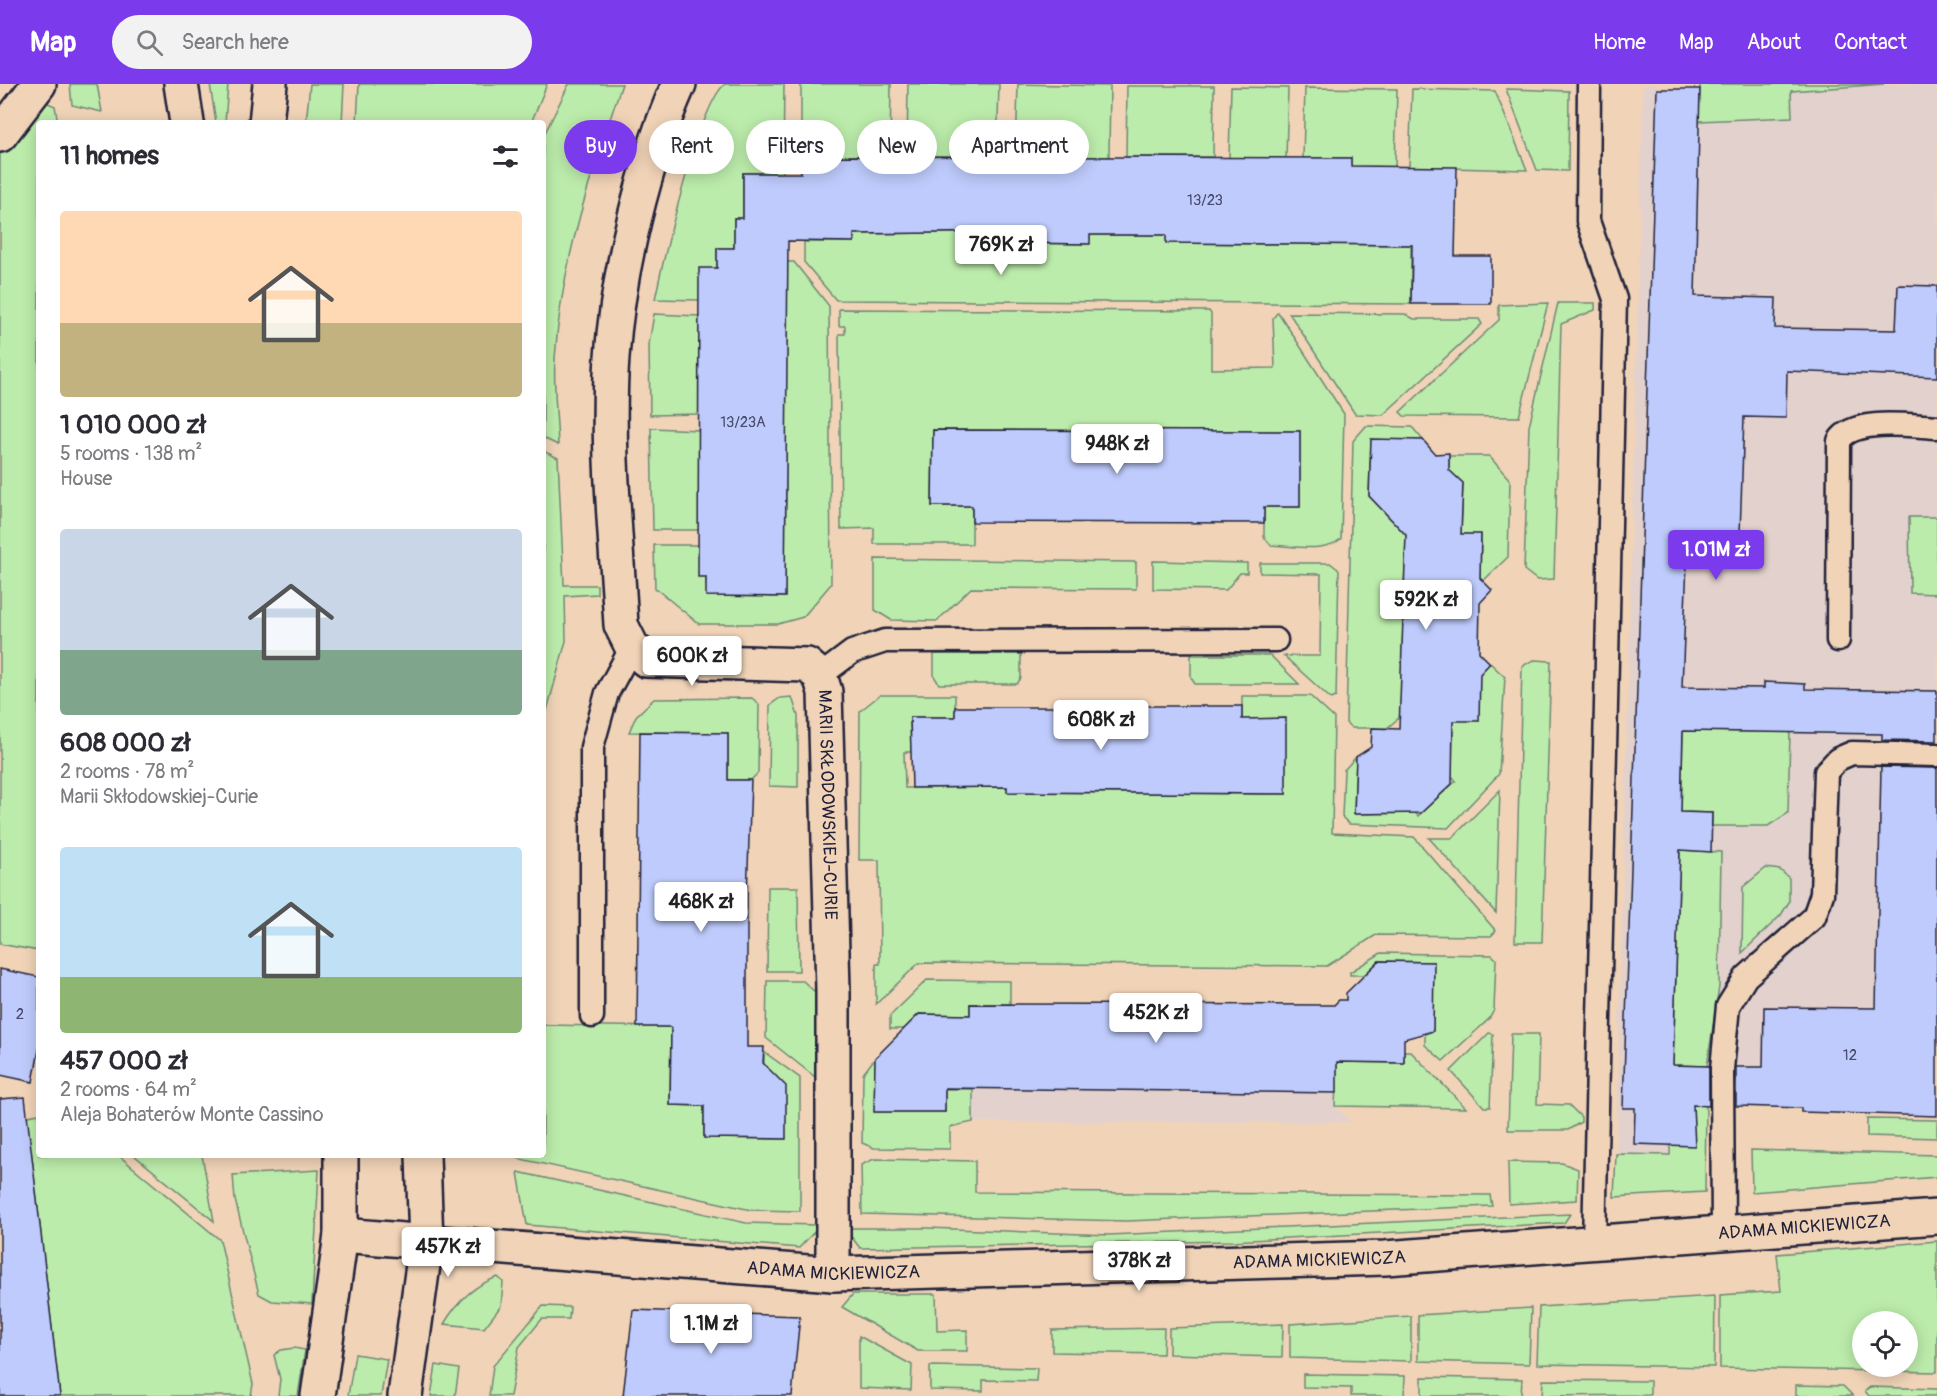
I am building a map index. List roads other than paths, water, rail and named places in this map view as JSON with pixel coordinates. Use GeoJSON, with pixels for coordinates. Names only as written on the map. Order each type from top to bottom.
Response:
{"type":"FeatureCollection","features":[{"type":"Feature","properties":{"kind":"street"},"geometry":{"type":"LineString","coordinates":[[0,135],[39,84]]}},
{"type":"Feature","properties":{"kind":"street"},"geometry":{"type":"LineString","coordinates":[[181,84],[187,120]]}},
{"type":"Feature","properties":{"kind":"street"},"geometry":{"type":"LineString","coordinates":[[266,120],[270,84]]}},
{"type":"Feature","properties":{"kind":"street"},"geometry":{"type":"LineString","coordinates":[[632,647],[621,625],[612,434],[612,357],[628,251],[646,178],[679,84]]}},
{"type":"Feature","properties":{"kind":"street","name":"MARII SKŁODOWSKIEJ-CURIE"},"geometry":{"type":"LineString","coordinates":[[632,647],[646,660],[807,665],[820,676],[825,692],[833,990],[833,1274]]}},
{"type":"Feature","properties":{"kind":"street"},"geometry":{"type":"LineString","coordinates":[[318,1396],[341,1235],[341,1158]]}},
{"type":"Feature","properties":{"kind":"street"},"geometry":{"type":"LineString","coordinates":[[405,1396],[426,1243],[423,1158]]}},
{"type":"Feature","properties":{"kind":"street","name":"ADAMA MICKIEWICZA"},"geometry":{"type":"LineString","coordinates":[[341,1235],[833,1274],[1385,1258],[1937,1217]]}},
{"type":"Feature","properties":{"kind":"lane"},"geometry":{"type":"LineString","coordinates":[[1589,84],[1588,221],[1615,299],[1594,1244]]}},
{"type":"Feature","properties":{"kind":"lane"},"geometry":{"type":"LineString","coordinates":[[1838,640],[1839,441],[1844,434],[1859,426],[1937,427]]}},
{"type":"Feature","properties":{"kind":"lane"},"geometry":{"type":"LineString","coordinates":[[820,676],[852,652],[885,641],[1276,640]]}},
{"type":"Feature","properties":{"kind":"lane"},"geometry":{"type":"LineString","coordinates":[[592,1016],[592,747],[607,693],[632,647]]}},
{"type":"Feature","properties":{"kind":"lane"},"geometry":{"type":"LineString","coordinates":[[1723,1233],[1722,1069],[1728,1006],[1746,977],[1814,917],[1822,894],[1826,772],[1838,759],[1852,753],[1937,755]]}}]}
